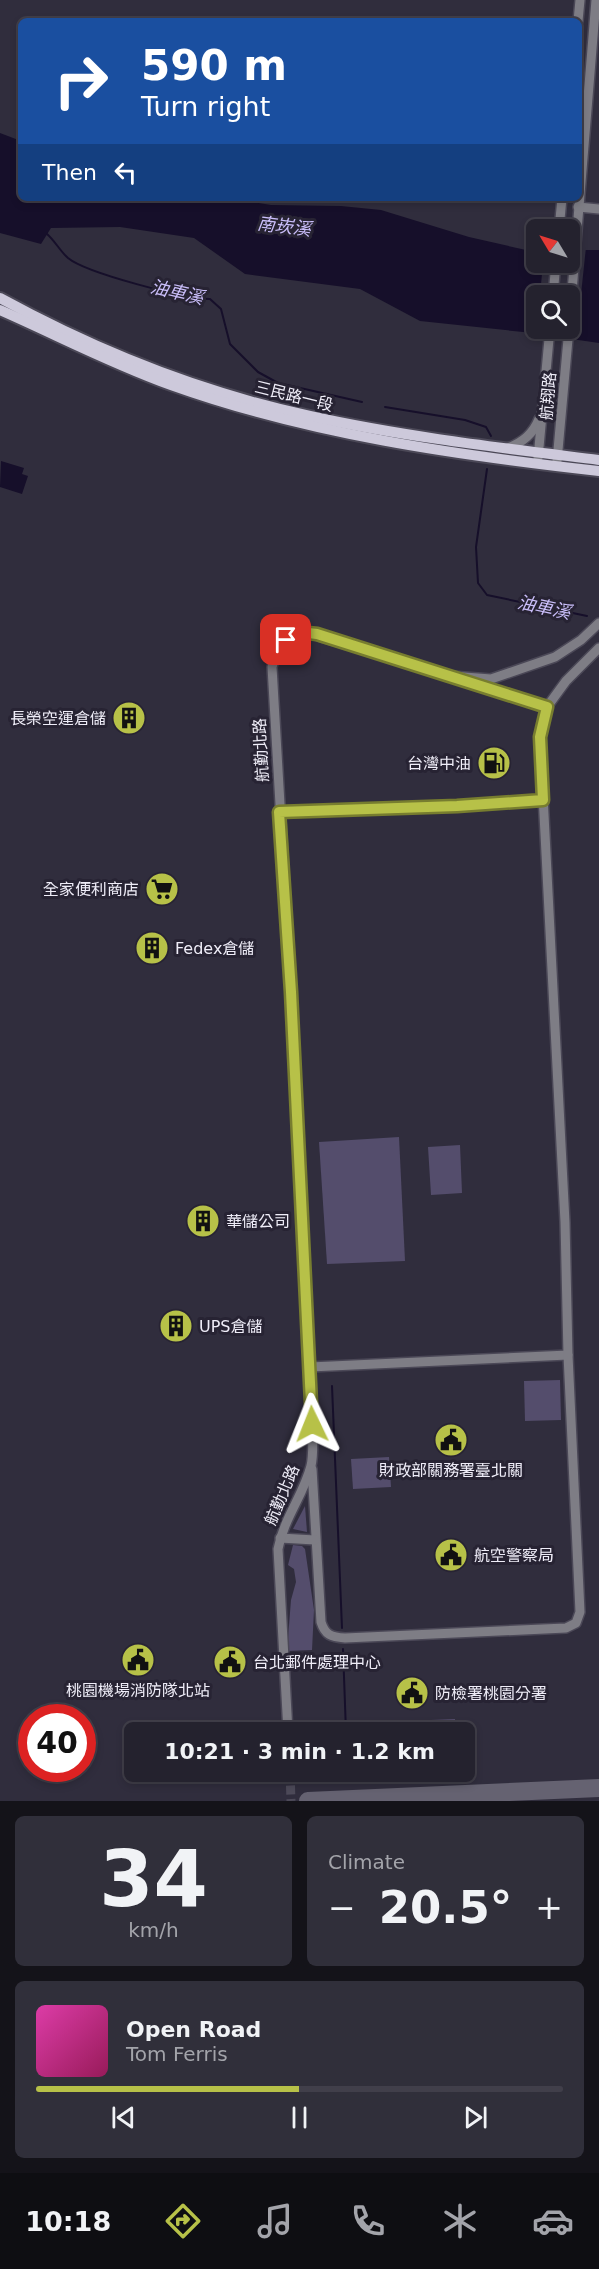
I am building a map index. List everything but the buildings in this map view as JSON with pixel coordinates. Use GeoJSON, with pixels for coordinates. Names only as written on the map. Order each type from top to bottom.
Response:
{"type":"FeatureCollection","features":[{"type":"Feature","properties":{"kind":"main road","name":"三民路一段"},"geometry":{"type":"LineString","coordinates":[[0,298],[123,357],[248,400],[368,428],[599,460]]}},
{"type":"Feature","properties":{"kind":"main road","name":"三民路一段"},"geometry":{"type":"LineString","coordinates":[[0,310],[69,344],[169,385],[285,419],[368,438],[556,467],[599,471]]}},
{"type":"Feature","properties":{"kind":"street"},"geometry":{"type":"LineString","coordinates":[[578,18],[580,0]]}},
{"type":"Feature","properties":{"kind":"street"},"geometry":{"type":"LineString","coordinates":[[582,164],[596,0]]}},
{"type":"Feature","properties":{"kind":"street"},"geometry":{"type":"LineString","coordinates":[[560,219],[562,201]]}},
{"type":"Feature","properties":{"kind":"street"},"geometry":{"type":"LineString","coordinates":[[572,285],[579,201]]}},
{"type":"Feature","properties":{"kind":"street"},"geometry":{"type":"LineString","coordinates":[[578,211],[599,209]]}},
{"type":"Feature","properties":{"kind":"street","name":"航翔路"},"geometry":{"type":"LineString","coordinates":[[537,464],[549,339]]}},
{"type":"Feature","properties":{"kind":"street","name":"航翔路"},"geometry":{"type":"LineString","coordinates":[[556,467],[568,339]]}},
{"type":"Feature","properties":{"kind":"street"},"geometry":{"type":"LineString","coordinates":[[508,448],[521,443],[531,434],[543,408]]}},
{"type":"Feature","properties":{"kind":"street","name":"航勤北路"},"geometry":{"type":"LineString","coordinates":[[287,1722],[278,1549],[282,1528],[304,1485],[311,1464],[312,1424],[291,997],[279,812],[272,667],[274,657],[286,640],[295,633],[305,632],[451,676],[491,679],[555,657],[581,640],[599,623]]}},
{"type":"Feature","properties":{"kind":"street"},"geometry":{"type":"LineString","coordinates":[[311,1464],[321,1622],[324,1631],[332,1637],[566,1628],[576,1623],[580,1612],[568,1355],[565,1222],[540,737],[547,707],[566,681],[599,648]]}},
{"type":"Feature","properties":{"kind":"street"},"geometry":{"type":"LineString","coordinates":[[451,676],[547,707]]}},
{"type":"Feature","properties":{"kind":"street"},"geometry":{"type":"LineString","coordinates":[[279,812],[457,806],[543,800]]}},
{"type":"Feature","properties":{"kind":"street"},"geometry":{"type":"LineString","coordinates":[[310,1367],[568,1355]]}},
{"type":"Feature","properties":{"kind":"street"},"geometry":{"type":"LineString","coordinates":[[280,1538],[315,1540]]}},
{"type":"Feature","properties":{"kind":"shaded area"},"geometry":{"type":"Polygon","coordinates":[[[399,1137],[405,1261],[327,1264],[319,1142],[399,1137]]]}},
{"type":"Feature","properties":{"kind":"shaded area"},"geometry":{"type":"Polygon","coordinates":[[[460,1145],[462,1193],[431,1195],[428,1147],[460,1145]]]}},
{"type":"Feature","properties":{"kind":"shaded area"},"geometry":{"type":"Polygon","coordinates":[[[560,1380],[561,1420],[525,1421],[524,1381],[560,1380]]]}},
{"type":"Feature","properties":{"kind":"shaded area"},"geometry":{"type":"Polygon","coordinates":[[[389,1457],[391,1487],[353,1489],[351,1459],[389,1457]]]}},
{"type":"Feature","properties":{"kind":"shaded area"},"geometry":{"type":"Polygon","coordinates":[[[305,1506],[307,1532],[293,1529],[305,1506]]]}},
{"type":"Feature","properties":{"kind":"shaded area"},"geometry":{"type":"Polygon","coordinates":[[[293,1545],[302,1546],[305,1549],[314,1610],[312,1650],[287,1651],[291,1600],[296,1582],[294,1569],[288,1565],[293,1545]]]}},
{"type":"Feature","properties":{"kind":"shaded area"},"geometry":{"type":"Polygon","coordinates":[[[455,1719],[455,1722],[431,1722],[431,1720],[455,1719]]]}},
{"type":"Feature","properties":{"kind":"water","name":"南崁溪"},"geometry":{"type":"Polygon","coordinates":[[[0,133],[18,140],[18,201],[246,201],[271,205],[341,206],[381,210],[469,237],[526,250],[526,273],[580,273],[580,250],[599,250],[599,343],[571,339],[580,339],[580,285],[526,285],[526,332],[420,321],[360,289],[245,274],[194,238],[120,227],[51,228],[41,244],[0,233],[0,133]]]}},
{"type":"Feature","properties":{"kind":"water"},"geometry":{"type":"Polygon","coordinates":[[[1,461],[24,468],[22,474],[28,476],[22,494],[0,487],[1,461]]]}},
{"type":"Feature","properties":{"kind":"pier"},"geometry":{"type":"Polygon","coordinates":[[[580,247],[586,247],[580,304],[580,285],[541,285],[542,273],[580,273],[580,247]]]}},
{"type":"Feature","properties":{"kind":"pier"},"geometry":{"type":"Polygon","coordinates":[[[552,339],[576,339],[576,342],[552,339]]]}},
{"type":"Feature","properties":{"kind":"waterway","name":"油車溪"},"geometry":{"type":"LineString","coordinates":[[47,234],[68,258],[94,271],[159,290],[210,299],[221,309],[230,344],[258,372],[278,383],[362,402]]}},
{"type":"Feature","properties":{"kind":"waterway","name":"油車溪"},"geometry":{"type":"LineString","coordinates":[[385,407],[465,420],[486,427],[491,436]]}},
{"type":"Feature","properties":{"kind":"waterway","name":"油車溪"},"geometry":{"type":"LineString","coordinates":[[487,469],[476,547],[478,583],[487,595],[587,616]]}},
{"type":"Feature","properties":{"kind":"waterway"},"geometry":{"type":"LineString","coordinates":[[332,1386],[342,1628]]}},
{"type":"Feature","properties":{"kind":"waterway"},"geometry":{"type":"LineString","coordinates":[[343,1649],[346,1722]]}},
{"type":"Feature","properties":{"kind":"taxiway"},"geometry":{"type":"LineString","coordinates":[[308,1801],[599,1788]]}},
{"type":"Feature","properties":{"kind":"tunnel"},"geometry":{"type":"LineString","coordinates":[[290,1782],[291,1801]]}},
{"type":"Feature","properties":{"kind":"place","name":"長榮空運倉儲"},"geometry":{"type":"Point","coordinates":[129,718]}},
{"type":"Feature","properties":{"kind":"place","name":"台灣中油"},"geometry":{"type":"Point","coordinates":[494,763]}},
{"type":"Feature","properties":{"kind":"place","name":"全家便利商店"},"geometry":{"type":"Point","coordinates":[162,889]}},
{"type":"Feature","properties":{"kind":"place","name":"Fedex倉儲"},"geometry":{"type":"Point","coordinates":[152,948]}},
{"type":"Feature","properties":{"kind":"place","name":"華儲公司"},"geometry":{"type":"Point","coordinates":[203,1221]}},
{"type":"Feature","properties":{"kind":"place","name":"UPS倉儲"},"geometry":{"type":"Point","coordinates":[176,1326]}},
{"type":"Feature","properties":{"kind":"place","name":"財政部關務署臺北關"},"geometry":{"type":"Point","coordinates":[451,1440]}},
{"type":"Feature","properties":{"kind":"place","name":"航空警察局"},"geometry":{"type":"Point","coordinates":[451,1555]}},
{"type":"Feature","properties":{"kind":"place","name":"桃園機場消防隊北站"},"geometry":{"type":"Point","coordinates":[138,1660]}},
{"type":"Feature","properties":{"kind":"place","name":"台北郵件處理中心"},"geometry":{"type":"Point","coordinates":[230,1662]}},
{"type":"Feature","properties":{"kind":"place","name":"防檢署桃園分署"},"geometry":{"type":"Point","coordinates":[412,1693]}},
{"type":"Feature","properties":{"kind":"route"},"geometry":{"type":"LineString","coordinates":[[286,640],[295,633],[317,634],[547,707],[540,737],[543,800],[457,806],[279,812],[291,992],[312,1424]]}}]}
